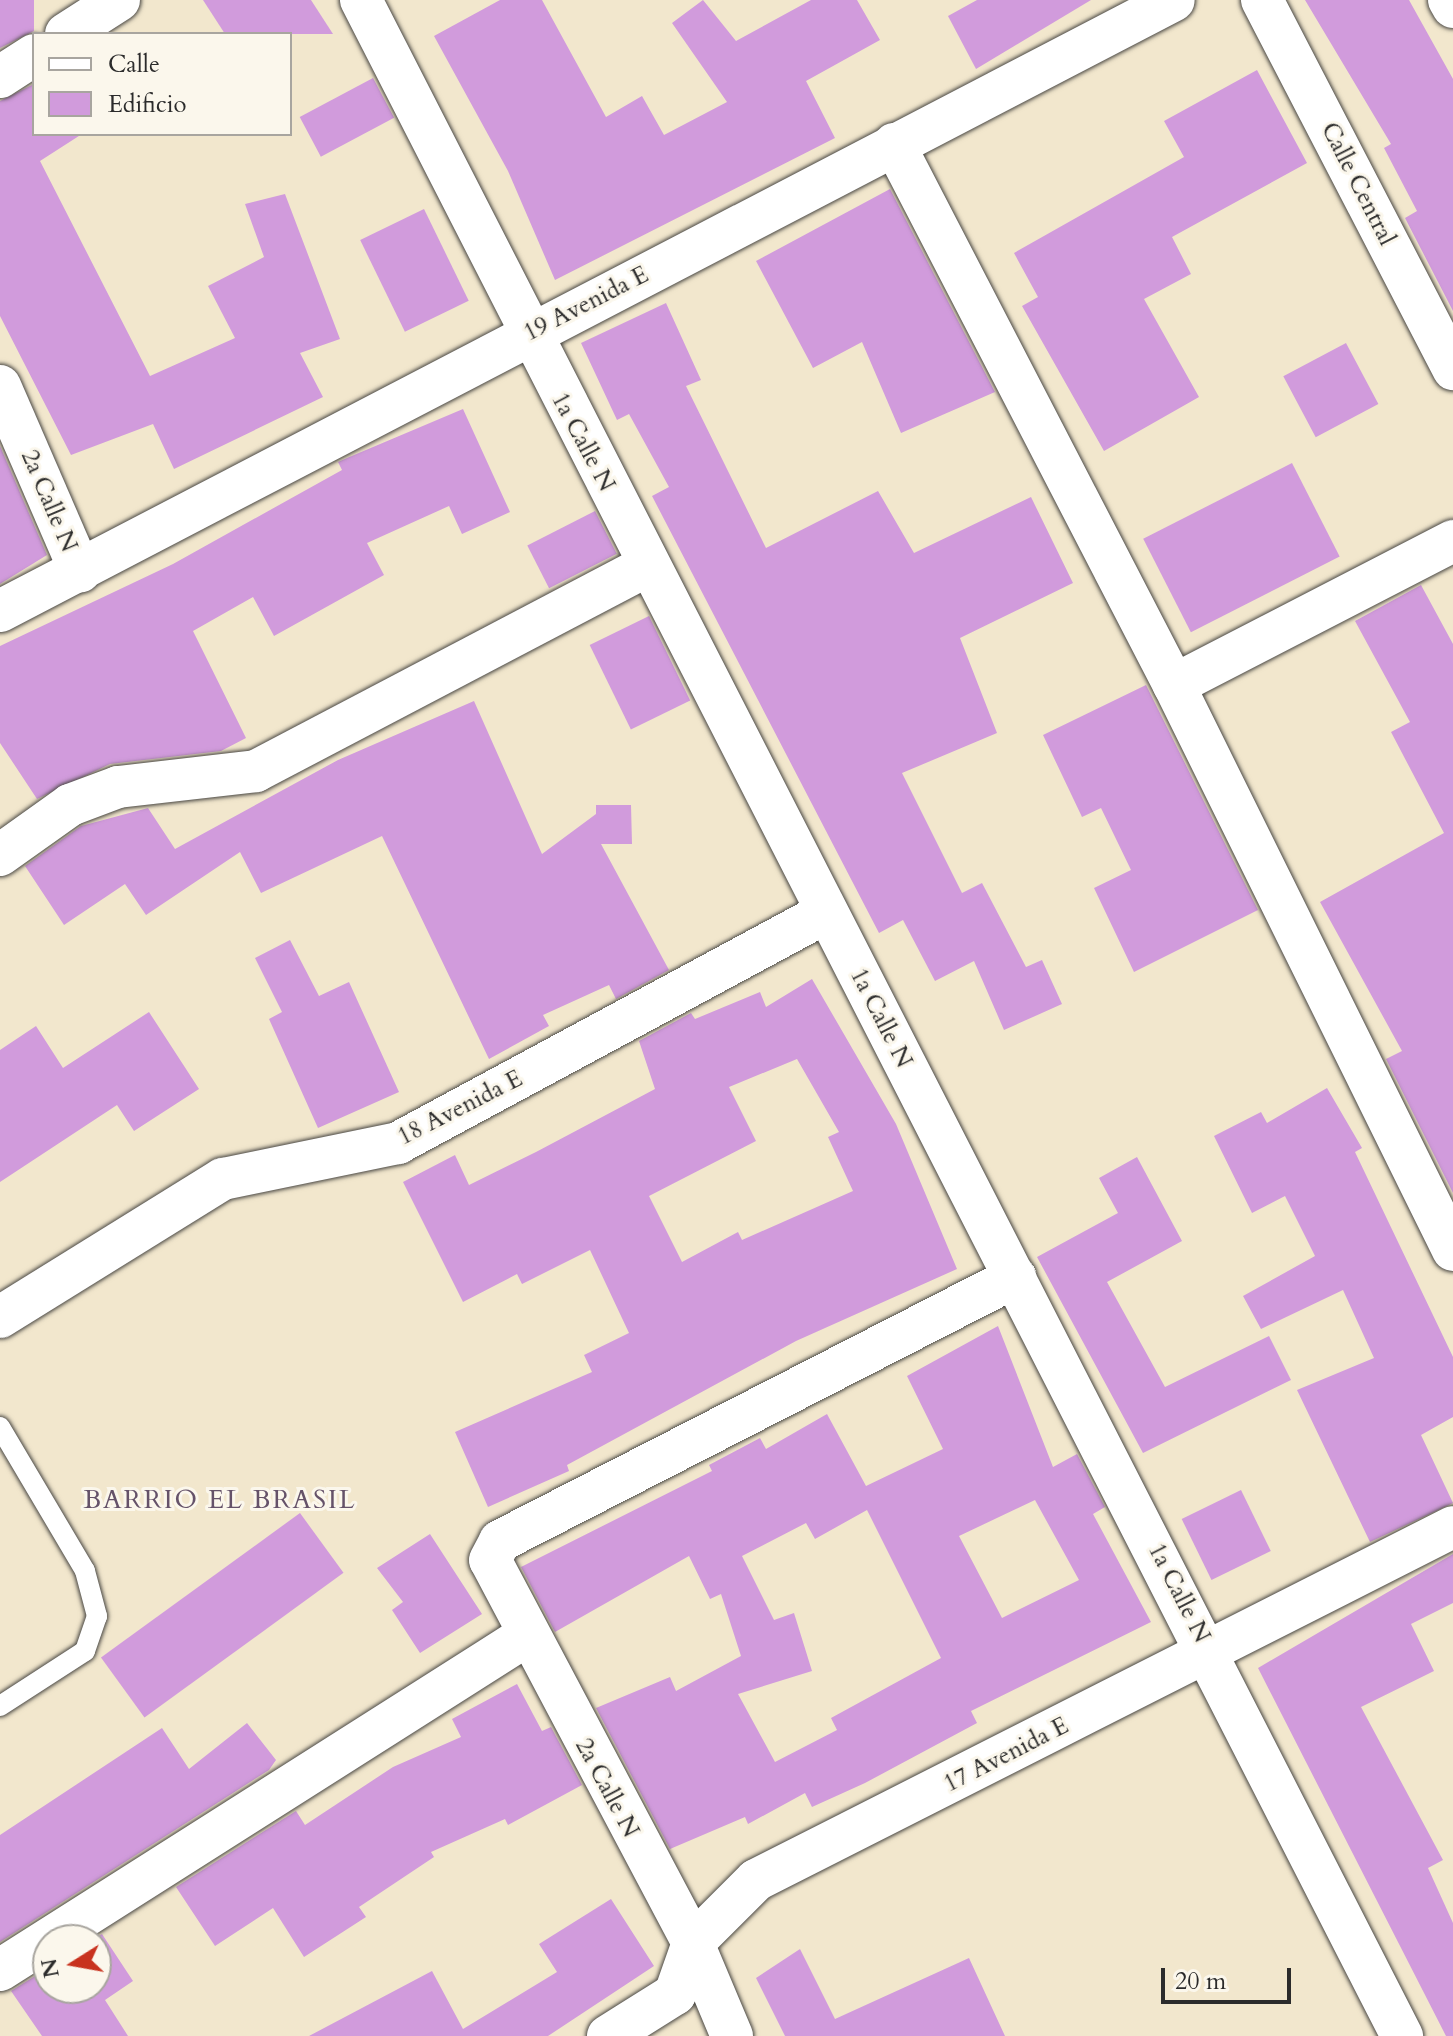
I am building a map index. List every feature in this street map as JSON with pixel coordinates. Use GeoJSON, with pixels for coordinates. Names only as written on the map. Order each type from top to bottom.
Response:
{"type":"FeatureCollection","features":[{"type":"Feature","properties":{"kind":"street"},"geometry":{"type":"LineString","coordinates":[[69,32],[119,0]]}},
{"type":"Feature","properties":{"kind":"street","name":"1a Calle N"},"geometry":{"type":"LineString","coordinates":[[361,0],[527,335],[1210,1653],[1402,2036]]}},
{"type":"Feature","properties":{"kind":"street","name":"19 Avenida E"},"geometry":{"type":"LineString","coordinates":[[0,611],[1174,0]]}},
{"type":"Feature","properties":{"kind":"street","name":"Calle Central"},"geometry":{"type":"LineString","coordinates":[[1262,0],[1453,369]]}},
{"type":"Feature","properties":{"kind":"street"},"geometry":{"type":"LineString","coordinates":[[1449,0],[1453,7]]}},
{"type":"Feature","properties":{"kind":"street"},"geometry":{"type":"LineString","coordinates":[[0,77],[32,56]]}},
{"type":"Feature","properties":{"kind":"street"},"geometry":{"type":"LineString","coordinates":[[894,144],[1174,685],[1453,1250]]}},
{"type":"Feature","properties":{"kind":"street","name":"2a Calle N"},"geometry":{"type":"LineString","coordinates":[[0,386],[80,571]]}},
{"type":"Feature","properties":{"kind":"street"},"geometry":{"type":"LineString","coordinates":[[1174,685],[1453,541]]}},
{"type":"Feature","properties":{"kind":"street"},"geometry":{"type":"LineString","coordinates":[[0,855],[70,805],[118,787],[256,771],[648,565]]}},
{"type":"Feature","properties":{"kind":"street","name":"18 Avenida E"},"geometry":{"type":"LineString","coordinates":[[0,1317],[223,1179],[398,1143],[826,913]]}},
{"type":"Feature","properties":{"kind":"street","name":"2a Calle N"},"geometry":{"type":"LineString","coordinates":[[732,2036],[693,1943],[526,1636],[490,1560],[500,1541],[1015,1277]]}},
{"type":"Feature","properties":{"kind":"street","name":"17 Avenida E"},"geometry":{"type":"LineString","coordinates":[[608,2036],[675,1994],[693,1943],[756,1880],[1210,1653],[1453,1527]]}},
{"type":"Feature","properties":{"kind":"street"},"geometry":{"type":"LineString","coordinates":[[0,1970],[526,1636]]}},
{"type":"Feature","properties":{"kind":"lane"},"geometry":{"type":"LineString","coordinates":[[0,1427],[85,1571],[97,1616],[85,1651],[0,1706]]}},
{"type":"Feature","properties":{"kind":"building"},"geometry":{"type":"Polygon","coordinates":[[[0,0],[34,0],[34,31],[0,48],[0,0]]]}},
{"type":"Feature","properties":{"kind":"building"},"geometry":{"type":"Polygon","coordinates":[[[203,0],[311,0],[333,34],[292,32],[224,32],[203,0]]]}},
{"type":"Feature","properties":{"kind":"building"},"geometry":{"type":"Polygon","coordinates":[[[500,0],[542,0],[606,117],[642,96],[664,135],[727,102],[672,23],[703,0],[736,41],[811,0],[857,0],[880,40],[806,81],[835,138],[555,280],[508,171],[434,36],[500,0]]]}},
{"type":"Feature","properties":{"kind":"building"},"geometry":{"type":"Polygon","coordinates":[[[977,0],[1091,0],[976,69],[948,16],[977,0]]]}},
{"type":"Feature","properties":{"kind":"building"},"geometry":{"type":"Polygon","coordinates":[[[1305,0],[1409,0],[1453,79],[1453,311],[1405,218],[1417,211],[1384,148],[1391,144],[1305,0]]]}},
{"type":"Feature","properties":{"kind":"building"},"geometry":{"type":"Polygon","coordinates":[[[1257,70],[1307,163],[1172,237],[1191,274],[1144,299],[1199,397],[1104,451],[1022,306],[1038,297],[1014,253],[1184,157],[1164,121],[1257,70]]]}},
{"type":"Feature","properties":{"kind":"building"},"geometry":{"type":"Polygon","coordinates":[[[373,78],[394,118],[321,157],[300,117],[373,78]]]}},
{"type":"Feature","properties":{"kind":"building"},"geometry":{"type":"Polygon","coordinates":[[[32,85],[32,136],[79,136],[40,161],[150,376],[235,338],[208,286],[264,257],[245,204],[285,194],[340,339],[300,353],[323,397],[174,469],[153,424],[71,455],[0,316],[0,101],[32,85]]]}},
{"type":"Feature","properties":{"kind":"building"},"geometry":{"type":"Polygon","coordinates":[[[890,189],[995,392],[901,433],[862,342],[813,368],[756,261],[890,189]]]}},
{"type":"Feature","properties":{"kind":"building"},"geometry":{"type":"Polygon","coordinates":[[[424,209],[469,301],[405,332],[360,240],[424,209]]]}},
{"type":"Feature","properties":{"kind":"building"},"geometry":{"type":"Polygon","coordinates":[[[666,303],[701,380],[686,386],[766,548],[878,491],[914,553],[1031,497],[1073,583],[960,638],[997,733],[902,773],[962,893],[982,883],[1026,967],[1042,960],[1062,1004],[1004,1030],[974,961],[935,981],[903,920],[879,933],[652,496],[669,487],[629,414],[617,420],[581,343],[666,303]]]}},
{"type":"Feature","properties":{"kind":"building"},"geometry":{"type":"Polygon","coordinates":[[[1346,343],[1378,404],[1316,437],[1283,376],[1346,343]]]}},
{"type":"Feature","properties":{"kind":"building"},"geometry":{"type":"Polygon","coordinates":[[[463,409],[510,512],[462,534],[449,506],[367,543],[384,575],[274,636],[253,597],[193,631],[246,738],[221,751],[110,764],[37,799],[0,743],[0,646],[173,564],[342,470],[338,462],[463,409]]]}},
{"type":"Feature","properties":{"kind":"building"},"geometry":{"type":"Polygon","coordinates":[[[0,446],[47,555],[0,584],[0,446]]]}},
{"type":"Feature","properties":{"kind":"building"},"geometry":{"type":"Polygon","coordinates":[[[1292,463],[1340,557],[1191,632],[1143,539],[1292,463]]]}},
{"type":"Feature","properties":{"kind":"building"},"geometry":{"type":"Polygon","coordinates":[[[595,511],[617,554],[549,588],[527,546],[595,511]]]}},
{"type":"Feature","properties":{"kind":"building"},"geometry":{"type":"Polygon","coordinates":[[[1421,585],[1453,644],[1453,1193],[1386,1059],[1402,1051],[1320,902],[1444,833],[1391,732],[1410,722],[1355,621],[1421,585]]]}},
{"type":"Feature","properties":{"kind":"building"},"geometry":{"type":"Polygon","coordinates":[[[649,616],[690,700],[631,729],[590,645],[649,616]]]}},
{"type":"Feature","properties":{"kind":"building"},"geometry":{"type":"Polygon","coordinates":[[[1146,685],[1258,910],[1134,972],[1094,888],[1131,870],[1101,808],[1082,817],[1043,735],[1146,685]]]}},
{"type":"Feature","properties":{"kind":"building"},"geometry":{"type":"Polygon","coordinates":[[[474,701],[542,854],[596,814],[596,805],[631,805],[632,844],[601,844],[669,970],[616,999],[609,985],[543,1015],[549,1026],[489,1059],[382,836],[261,893],[240,852],[146,915],[125,884],[64,925],[25,866],[81,826],[148,808],[175,849],[338,760],[474,701]]]}},
{"type":"Feature","properties":{"kind":"building"},"geometry":{"type":"Polygon","coordinates":[[[290,940],[319,996],[349,982],[399,1092],[318,1128],[269,1019],[282,1012],[255,958],[290,940]]]}},
{"type":"Feature","properties":{"kind":"building"},"geometry":{"type":"Polygon","coordinates":[[[812,979],[896,1124],[957,1269],[796,1341],[567,1465],[569,1471],[488,1507],[455,1432],[592,1372],[584,1355],[629,1333],[590,1250],[522,1284],[517,1274],[463,1302],[403,1182],[455,1155],[469,1185],[655,1089],[639,1041],[691,1013],[695,1019],[760,992],[766,1007],[812,979]],[[797,1059],[729,1087],[756,1141],[649,1196],[682,1262],[738,1232],[742,1240],[853,1191],[828,1137],[839,1132],[797,1059]]]}},
{"type":"Feature","properties":{"kind":"building"},"geometry":{"type":"Polygon","coordinates":[[[149,1012],[199,1089],[134,1131],[117,1105],[0,1182],[0,1050],[36,1026],[63,1068],[149,1012]]]}},
{"type":"Feature","properties":{"kind":"building"},"geometry":{"type":"Polygon","coordinates":[[[1327,1088],[1362,1148],[1355,1152],[1453,1357],[1453,1417],[1421,1435],[1453,1503],[1370,1542],[1297,1390],[1374,1358],[1343,1290],[1261,1329],[1243,1296],[1315,1256],[1285,1196],[1252,1213],[1214,1136],[1261,1112],[1267,1123],[1327,1088]]]}},
{"type":"Feature","properties":{"kind":"building"},"geometry":{"type":"Polygon","coordinates":[[[1137,1157],[1182,1241],[1107,1282],[1165,1387],[1269,1336],[1291,1380],[1143,1453],[1037,1257],[1118,1213],[1099,1178],[1137,1157]]]}},
{"type":"Feature","properties":{"kind":"building"},"geometry":{"type":"Polygon","coordinates":[[[998,1326],[1053,1467],[1077,1454],[1105,1507],[1093,1514],[1151,1622],[971,1711],[977,1723],[865,1783],[812,1807],[805,1793],[748,1824],[745,1817],[670,1849],[596,1708],[670,1677],[676,1691],[741,1656],[721,1594],[710,1599],[689,1556],[555,1632],[521,1567],[712,1471],[709,1465],[760,1438],[766,1449],[827,1414],[866,1486],[943,1449],[907,1376],[998,1326]],[[1035,1500],[959,1536],[1002,1618],[1079,1580],[1035,1500]],[[867,1510],[815,1539],[806,1523],[742,1556],[774,1620],[794,1613],[812,1671],[738,1694],[775,1762],[837,1730],[831,1718],[941,1658],[867,1510]]]}},
{"type":"Feature","properties":{"kind":"building"},"geometry":{"type":"Polygon","coordinates":[[[1241,1490],[1271,1551],[1211,1580],[1182,1519],[1241,1490]]]}},
{"type":"Feature","properties":{"kind":"building"},"geometry":{"type":"Polygon","coordinates":[[[300,1513],[343,1573],[144,1717],[101,1658],[300,1513]]]}},
{"type":"Feature","properties":{"kind":"building"},"geometry":{"type":"Polygon","coordinates":[[[430,1534],[482,1614],[420,1653],[392,1610],[403,1602],[377,1568],[430,1534]]]}},
{"type":"Feature","properties":{"kind":"building"},"geometry":{"type":"Polygon","coordinates":[[[1453,1554],[1453,1603],[1411,1624],[1434,1671],[1361,1707],[1443,1860],[1428,1868],[1453,1923],[1453,2036],[1446,2036],[1258,1668],[1453,1554]]]}},
{"type":"Feature","properties":{"kind":"building"},"geometry":{"type":"Polygon","coordinates":[[[517,1684],[542,1731],[551,1727],[582,1785],[508,1825],[505,1819],[431,1852],[434,1857],[359,1907],[366,1917],[304,1957],[273,1908],[215,1946],[176,1887],[296,1811],[305,1825],[393,1767],[461,1737],[452,1719],[517,1684]]]}},
{"type":"Feature","properties":{"kind":"building"},"geometry":{"type":"Polygon","coordinates":[[[247,1723],[276,1760],[269,1770],[0,1942],[0,1835],[162,1728],[189,1769],[247,1723]]]}},
{"type":"Feature","properties":{"kind":"building"},"geometry":{"type":"Polygon","coordinates":[[[611,1899],[654,1966],[548,2036],[309,2036],[432,1971],[463,2029],[557,1972],[539,1944],[611,1899]]]}},
{"type":"Feature","properties":{"kind":"building"},"geometry":{"type":"Polygon","coordinates":[[[112,1949],[133,1981],[112,1995],[112,1949]]]}},
{"type":"Feature","properties":{"kind":"building"},"geometry":{"type":"Polygon","coordinates":[[[800,1949],[835,2019],[969,1958],[1005,2036],[785,2036],[756,1978],[800,1949]]]}},
{"type":"Feature","properties":{"kind":"building"},"geometry":{"type":"Polygon","coordinates":[[[32,1978],[32,2004],[108,2004],[128,2036],[42,2036],[11,1991],[32,1978]]]}},
{"type":"Feature","properties":{"kind":"district","name":"BARRIO EL BRASIL"},"geometry":{"type":"Point","coordinates":[220,1500]}}]}
